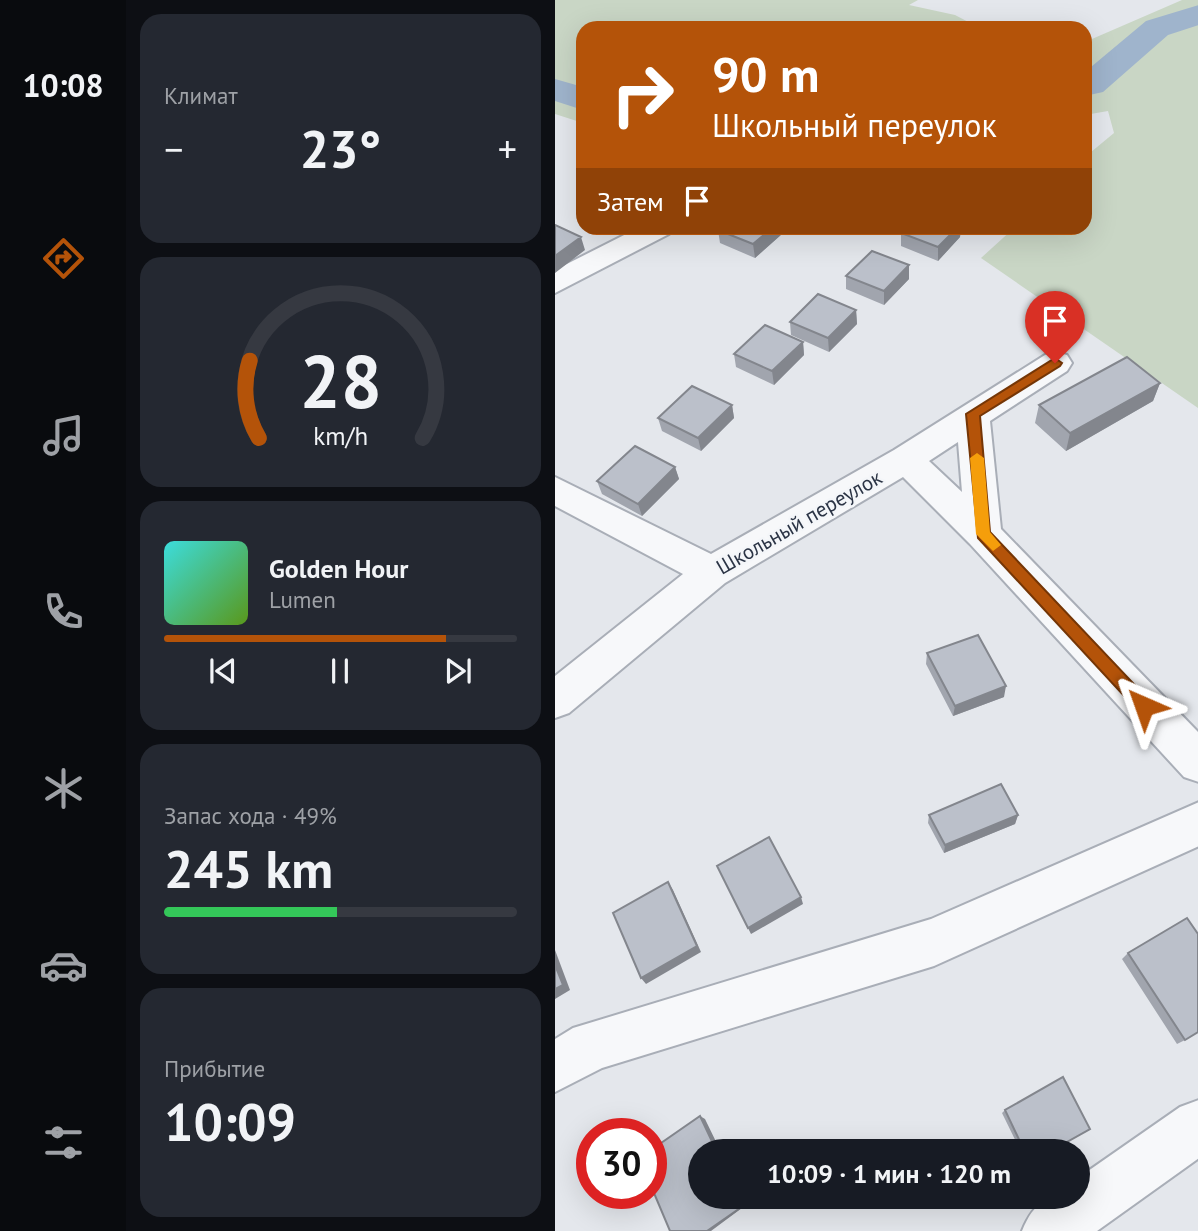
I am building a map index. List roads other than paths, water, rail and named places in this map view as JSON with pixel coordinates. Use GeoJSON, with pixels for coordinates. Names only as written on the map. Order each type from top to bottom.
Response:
{"type":"FeatureCollection","features":[{"type":"Feature","properties":{"kind":"street"},"geometry":{"type":"LineString","coordinates":[[555,284],[571,272],[645,235]]}},
{"type":"Feature","properties":{"kind":"street","name":"Школьный переулок"},"geometry":{"type":"LineString","coordinates":[[555,701],[712,572],[906,459],[1055,363]]}},
{"type":"Feature","properties":{"kind":"street"},"geometry":{"type":"LineString","coordinates":[[973,414],[983,534]]}},
{"type":"Feature","properties":{"kind":"street"},"geometry":{"type":"LineString","coordinates":[[906,459],[983,534],[1198,764]]}},
{"type":"Feature","properties":{"kind":"street"},"geometry":{"type":"LineString","coordinates":[[555,490],[712,572]]}},
{"type":"Feature","properties":{"kind":"street"},"geometry":{"type":"LineString","coordinates":[[555,1067],[591,1046],[934,942],[1198,824]]}},
{"type":"Feature","properties":{"kind":"street"},"geometry":{"type":"LineString","coordinates":[[1050,1231],[1198,1126]]}},
{"type":"Feature","properties":{"kind":"waterway"},"geometry":{"type":"LineString","coordinates":[[1092,84],[1157,28],[1199,14]]}},
{"type":"Feature","properties":{"kind":"waterway"},"geometry":{"type":"LineString","coordinates":[[555,89],[576,96]]}}]}
